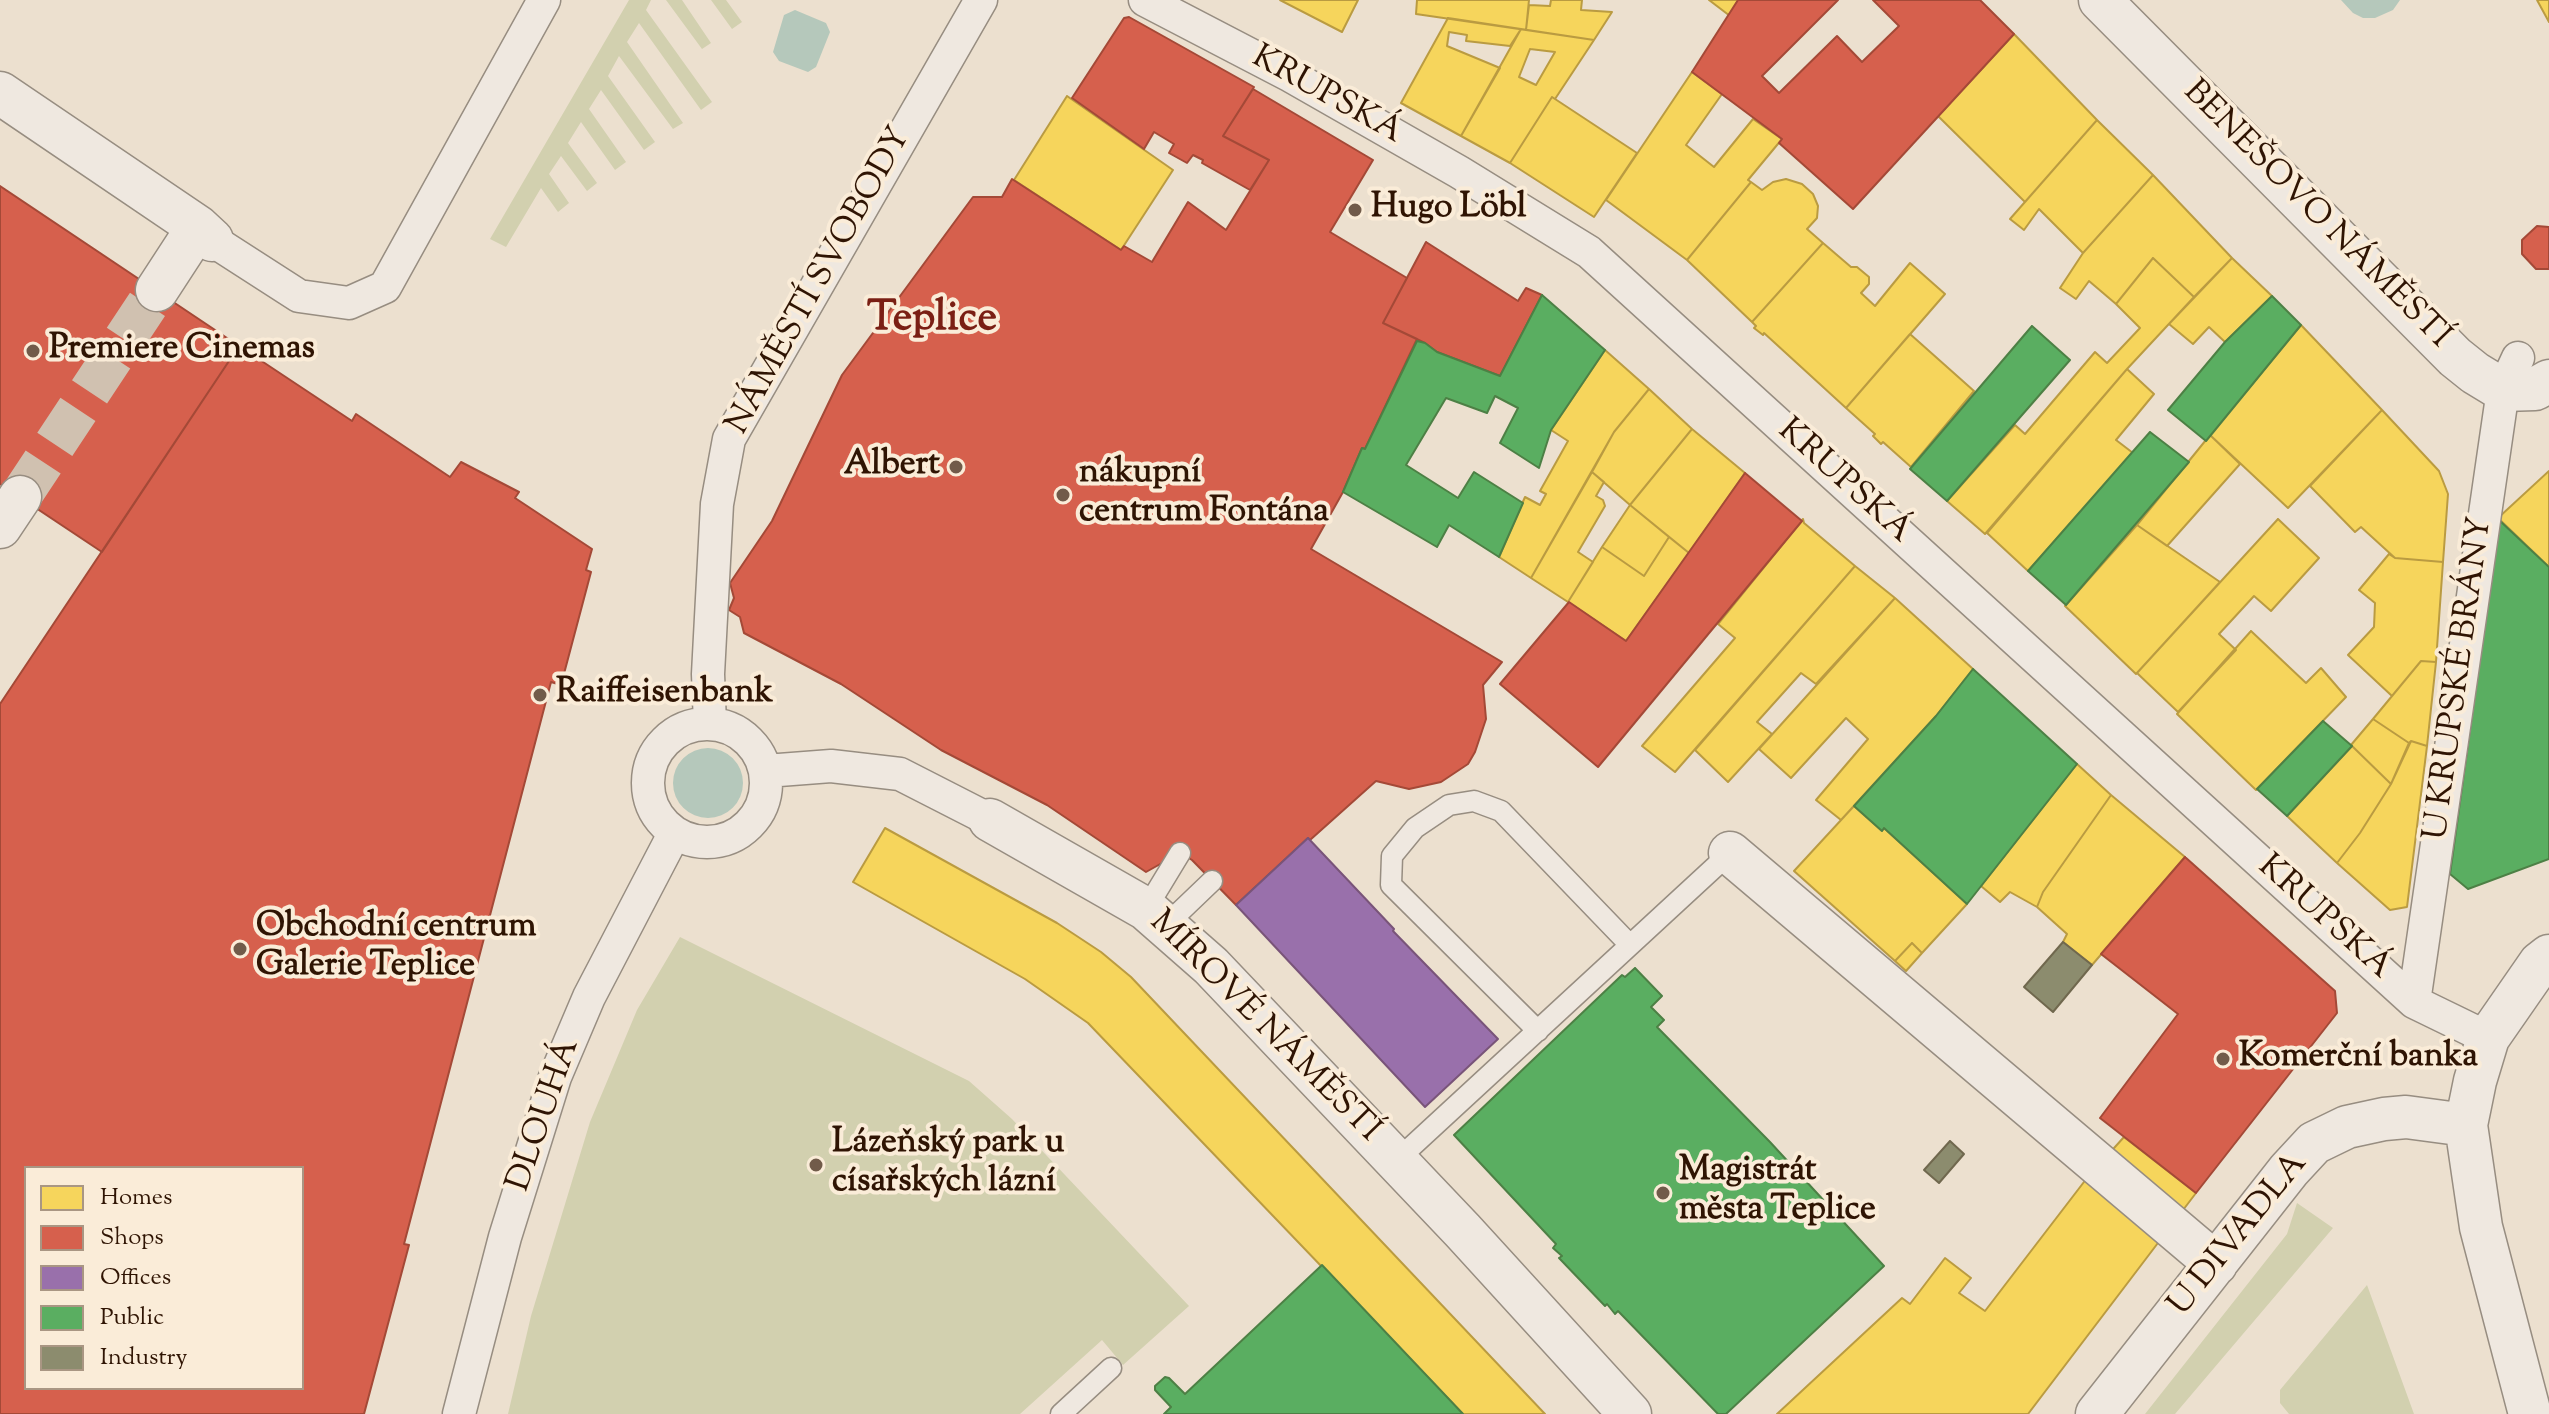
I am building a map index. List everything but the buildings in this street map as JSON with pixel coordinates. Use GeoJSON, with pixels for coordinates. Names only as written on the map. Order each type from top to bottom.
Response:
{"type":"FeatureCollection","features":[{"type":"Feature","properties":{"kind":"street"},"geometry":{"type":"LineString","coordinates":[[0,93],[299,296],[349,303],[385,287],[544,0]]}},
{"type":"Feature","properties":{"kind":"street","name":"NÁMĚSTÍ SVOBODY"},"geometry":{"type":"LineString","coordinates":[[710,724],[708,674],[717,504],[729,439],[981,0]]}},
{"type":"Feature","properties":{"kind":"street","name":"KRUPSKÁ"},"geometry":{"type":"LineString","coordinates":[[1145,0],[1291,76],[1459,172],[1589,252],[2414,1002],[2488,1038]]}},
{"type":"Feature","properties":{"kind":"street","name":"BENEŠOVO NÁMĚSTÍ"},"geometry":{"type":"LineString","coordinates":[[2100,0],[2455,357],[2475,373],[2523,376]]}},
{"type":"Feature","properties":{"kind":"street"},"geometry":{"type":"LineString","coordinates":[[157,290],[205,234]]}},
{"type":"Feature","properties":{"kind":"street","name":"U KRUPSKÉ BRÁNY"},"geometry":{"type":"LineString","coordinates":[[2414,1002],[2523,376]]}},
{"type":"Feature","properties":{"kind":"street"},"geometry":{"type":"LineString","coordinates":[[710,724],[730,728],[746,738],[759,753],[766,771],[766,791],[760,811],[740,833],[713,843],[693,842],[674,834],[656,816],[647,791],[649,766],[658,748],[673,735],[691,726],[710,724]]}},
{"type":"Feature","properties":{"kind":"street","name":"MÍROVÉ NÁMĚSTÍ"},"geometry":{"type":"LineString","coordinates":[[766,771],[831,766],[900,774],[990,820],[1156,917],[1211,966],[1630,1414]]}},
{"type":"Feature","properties":{"kind":"street","name":"DLOUHÁ"},"geometry":{"type":"LineString","coordinates":[[459,1414],[505,1237],[555,1077],[589,997],[674,834]]}},
{"type":"Feature","properties":{"kind":"street"},"geometry":{"type":"LineString","coordinates":[[1730,853],[2216,1264]]}},
{"type":"Feature","properties":{"kind":"street"},"geometry":{"type":"LineString","coordinates":[[2530,1414],[2481,1227],[2466,1125],[2488,1038],[2540,963],[2549,956]]}},
{"type":"Feature","properties":{"kind":"street","name":"U DIVADLA"},"geometry":{"type":"LineString","coordinates":[[2097,1414],[2289,1170],[2314,1143],[2347,1127],[2384,1119],[2406,1117],[2466,1125]]}},
{"type":"Feature","properties":{"kind":"lane"},"geometry":{"type":"LineString","coordinates":[[1538,1031],[1391,885],[1392,856],[1415,828],[1449,805],[1474,801],[1501,811],[1630,945]]}},
{"type":"Feature","properties":{"kind":"lane"},"geometry":{"type":"LineString","coordinates":[[1156,917],[1180,853]]}},
{"type":"Feature","properties":{"kind":"lane"},"geometry":{"type":"LineString","coordinates":[[1396,1161],[1730,853]]}},
{"type":"Feature","properties":{"kind":"lane"},"geometry":{"type":"LineString","coordinates":[[1156,917],[1212,881]]}},
{"type":"Feature","properties":{"kind":"lane"},"geometry":{"type":"LineString","coordinates":[[1061,1414],[1111,1368]]}},
{"type":"Feature","properties":{"kind":"shaded area"},"geometry":{"type":"Polygon","coordinates":[[[629,0],[651,0],[646,10],[712,102],[701,110],[639,23],[627,42],[683,123],[673,129],[619,56],[608,76],[655,142],[644,150],[601,90],[589,109],[626,162],[615,170],[581,122],[568,143],[597,183],[587,191],[561,156],[549,174],[569,203],[558,212],[541,188],[506,247],[490,239],[629,0]]]}},
{"type":"Feature","properties":{"kind":"shaded area"},"geometry":{"type":"Polygon","coordinates":[[[666,0],[682,0],[711,43],[702,49],[666,0]]]}},
{"type":"Feature","properties":{"kind":"shaded area"},"geometry":{"type":"Polygon","coordinates":[[[711,0],[726,0],[742,22],[732,29],[711,0]]]}},
{"type":"Feature","properties":{"kind":"shaded area"},"geometry":{"type":"Polygon","coordinates":[[[2341,0],[2400,0],[2393,10],[2375,18],[2363,18],[2353,13],[2341,0]]]}},
{"type":"Feature","properties":{"kind":"shaded area"},"geometry":{"type":"Polygon","coordinates":[[[795,10],[826,23],[830,32],[816,67],[808,72],[779,61],[773,52],[784,15],[795,10]]]}},
{"type":"Feature","properties":{"kind":"shaded area"},"geometry":{"type":"Polygon","coordinates":[[[701,748],[715,748],[728,753],[738,763],[743,783],[738,803],[728,813],[715,818],[701,818],[688,813],[678,803],[673,790],[673,776],[678,763],[688,753],[701,748]]]}},
{"type":"Feature","properties":{"kind":"shaded area","name":"Lázeňský park u císařských lázní"},"geometry":{"type":"Polygon","coordinates":[[[680,937],[969,1081],[1012,1119],[1189,1306],[1123,1365],[1102,1340],[1020,1414],[508,1414],[531,1316],[590,1122],[637,1010],[680,937]]]}},
{"type":"Feature","properties":{"kind":"shaded area"},"geometry":{"type":"Polygon","coordinates":[[[2297,1203],[2333,1228],[2175,1414],[2145,1414],[2287,1234],[2297,1203]]]}},
{"type":"Feature","properties":{"kind":"shaded area"},"geometry":{"type":"Polygon","coordinates":[[[2367,1285],[2414,1414],[2289,1414],[2280,1403],[2280,1390],[2367,1285]]]}},
{"type":"Feature","properties":{"kind":"tunnel"},"geometry":{"type":"LineString","coordinates":[[20,497],[157,290]]}},
{"type":"Feature","properties":{"kind":"place","name":"Hugo Löbl"},"geometry":{"type":"Point","coordinates":[1355,210]}},
{"type":"Feature","properties":{"kind":"place","name":"Premiere Cinemas"},"geometry":{"type":"Point","coordinates":[33,351]}},
{"type":"Feature","properties":{"kind":"place","name":"Albert"},"geometry":{"type":"Point","coordinates":[956,467]}},
{"type":"Feature","properties":{"kind":"place","name":"nákupní centrum Fontána"},"geometry":{"type":"Point","coordinates":[1063,495]}},
{"type":"Feature","properties":{"kind":"place","name":"Raiffeisenbank"},"geometry":{"type":"Point","coordinates":[540,695]}},
{"type":"Feature","properties":{"kind":"place","name":"Obchodní centrum Galerie Teplice"},"geometry":{"type":"Point","coordinates":[240,949]}},
{"type":"Feature","properties":{"kind":"place","name":"Komerční banka"},"geometry":{"type":"Point","coordinates":[2223,1059]}},
{"type":"Feature","properties":{"kind":"place","name":"Lázeňský park u císařských lázní"},"geometry":{"type":"Point","coordinates":[816,1165]}},
{"type":"Feature","properties":{"kind":"place","name":"Magistrát města Teplice"},"geometry":{"type":"Point","coordinates":[1663,1193]}},
{"type":"Feature","properties":{"kind":"district","name":"Teplice"},"geometry":{"type":"Point","coordinates":[932,322]}}]}
